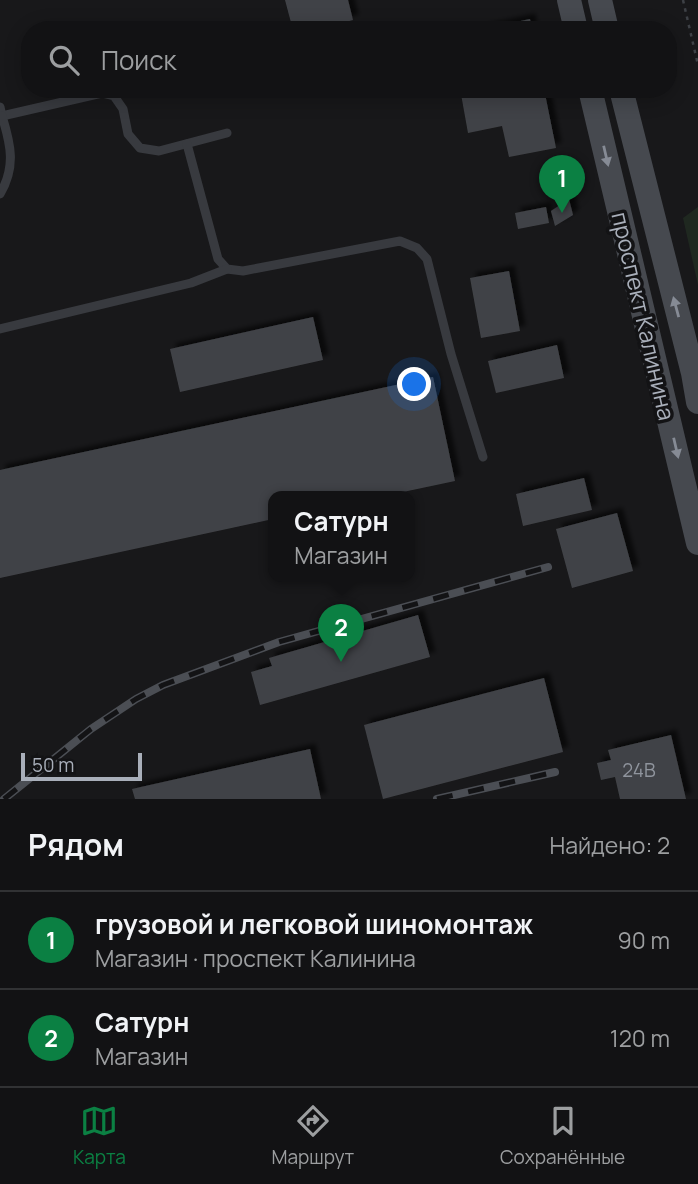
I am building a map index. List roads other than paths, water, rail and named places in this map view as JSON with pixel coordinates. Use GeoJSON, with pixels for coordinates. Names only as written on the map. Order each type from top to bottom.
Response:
{"type":"FeatureCollection","features":[{"type":"Feature","properties":{"kind":"main road"},"geometry":{"type":"LineString","coordinates":[[569,0],[574,21]]}},
{"type":"Feature","properties":{"kind":"main road"},"geometry":{"type":"LineString","coordinates":[[600,0],[605,21]]}},
{"type":"Feature","properties":{"kind":"main road","name":"проспект Калинина"},"geometry":{"type":"LineString","coordinates":[[592,98],[698,542]]}},
{"type":"Feature","properties":{"kind":"main road","name":"проспект Калинина"},"geometry":{"type":"LineString","coordinates":[[623,98],[698,402]]}},
{"type":"Feature","properties":{"kind":"lane"},"geometry":{"type":"LineString","coordinates":[[0,194],[11,167],[12,148],[1,111],[74,98]]}},
{"type":"Feature","properties":{"kind":"lane"},"geometry":{"type":"LineString","coordinates":[[115,98],[123,109],[128,134],[140,148],[159,151],[227,133]]}},
{"type":"Feature","properties":{"kind":"lane"},"geometry":{"type":"LineString","coordinates":[[187,144],[218,260],[227,269]]}},
{"type":"Feature","properties":{"kind":"lane"},"geometry":{"type":"LineString","coordinates":[[0,329],[191,283],[227,269],[243,271],[400,241],[417,248],[427,259],[451,354],[483,457]]}},
{"type":"Feature","properties":{"kind":"railway"},"geometry":{"type":"LineString","coordinates":[[4,799],[91,729],[136,699],[163,685],[279,642],[548,567]]}},
{"type":"Feature","properties":{"kind":"railway"},"geometry":{"type":"LineString","coordinates":[[437,799],[555,772]]}},
{"type":"Feature","properties":{"kind":"place","name":"грузовой и легковой шиномонтаж"},"geometry":{"type":"Point","coordinates":[562,213]}},
{"type":"Feature","properties":{"kind":"place","name":"Сатурн"},"geometry":{"type":"Point","coordinates":[341,662]}}]}
